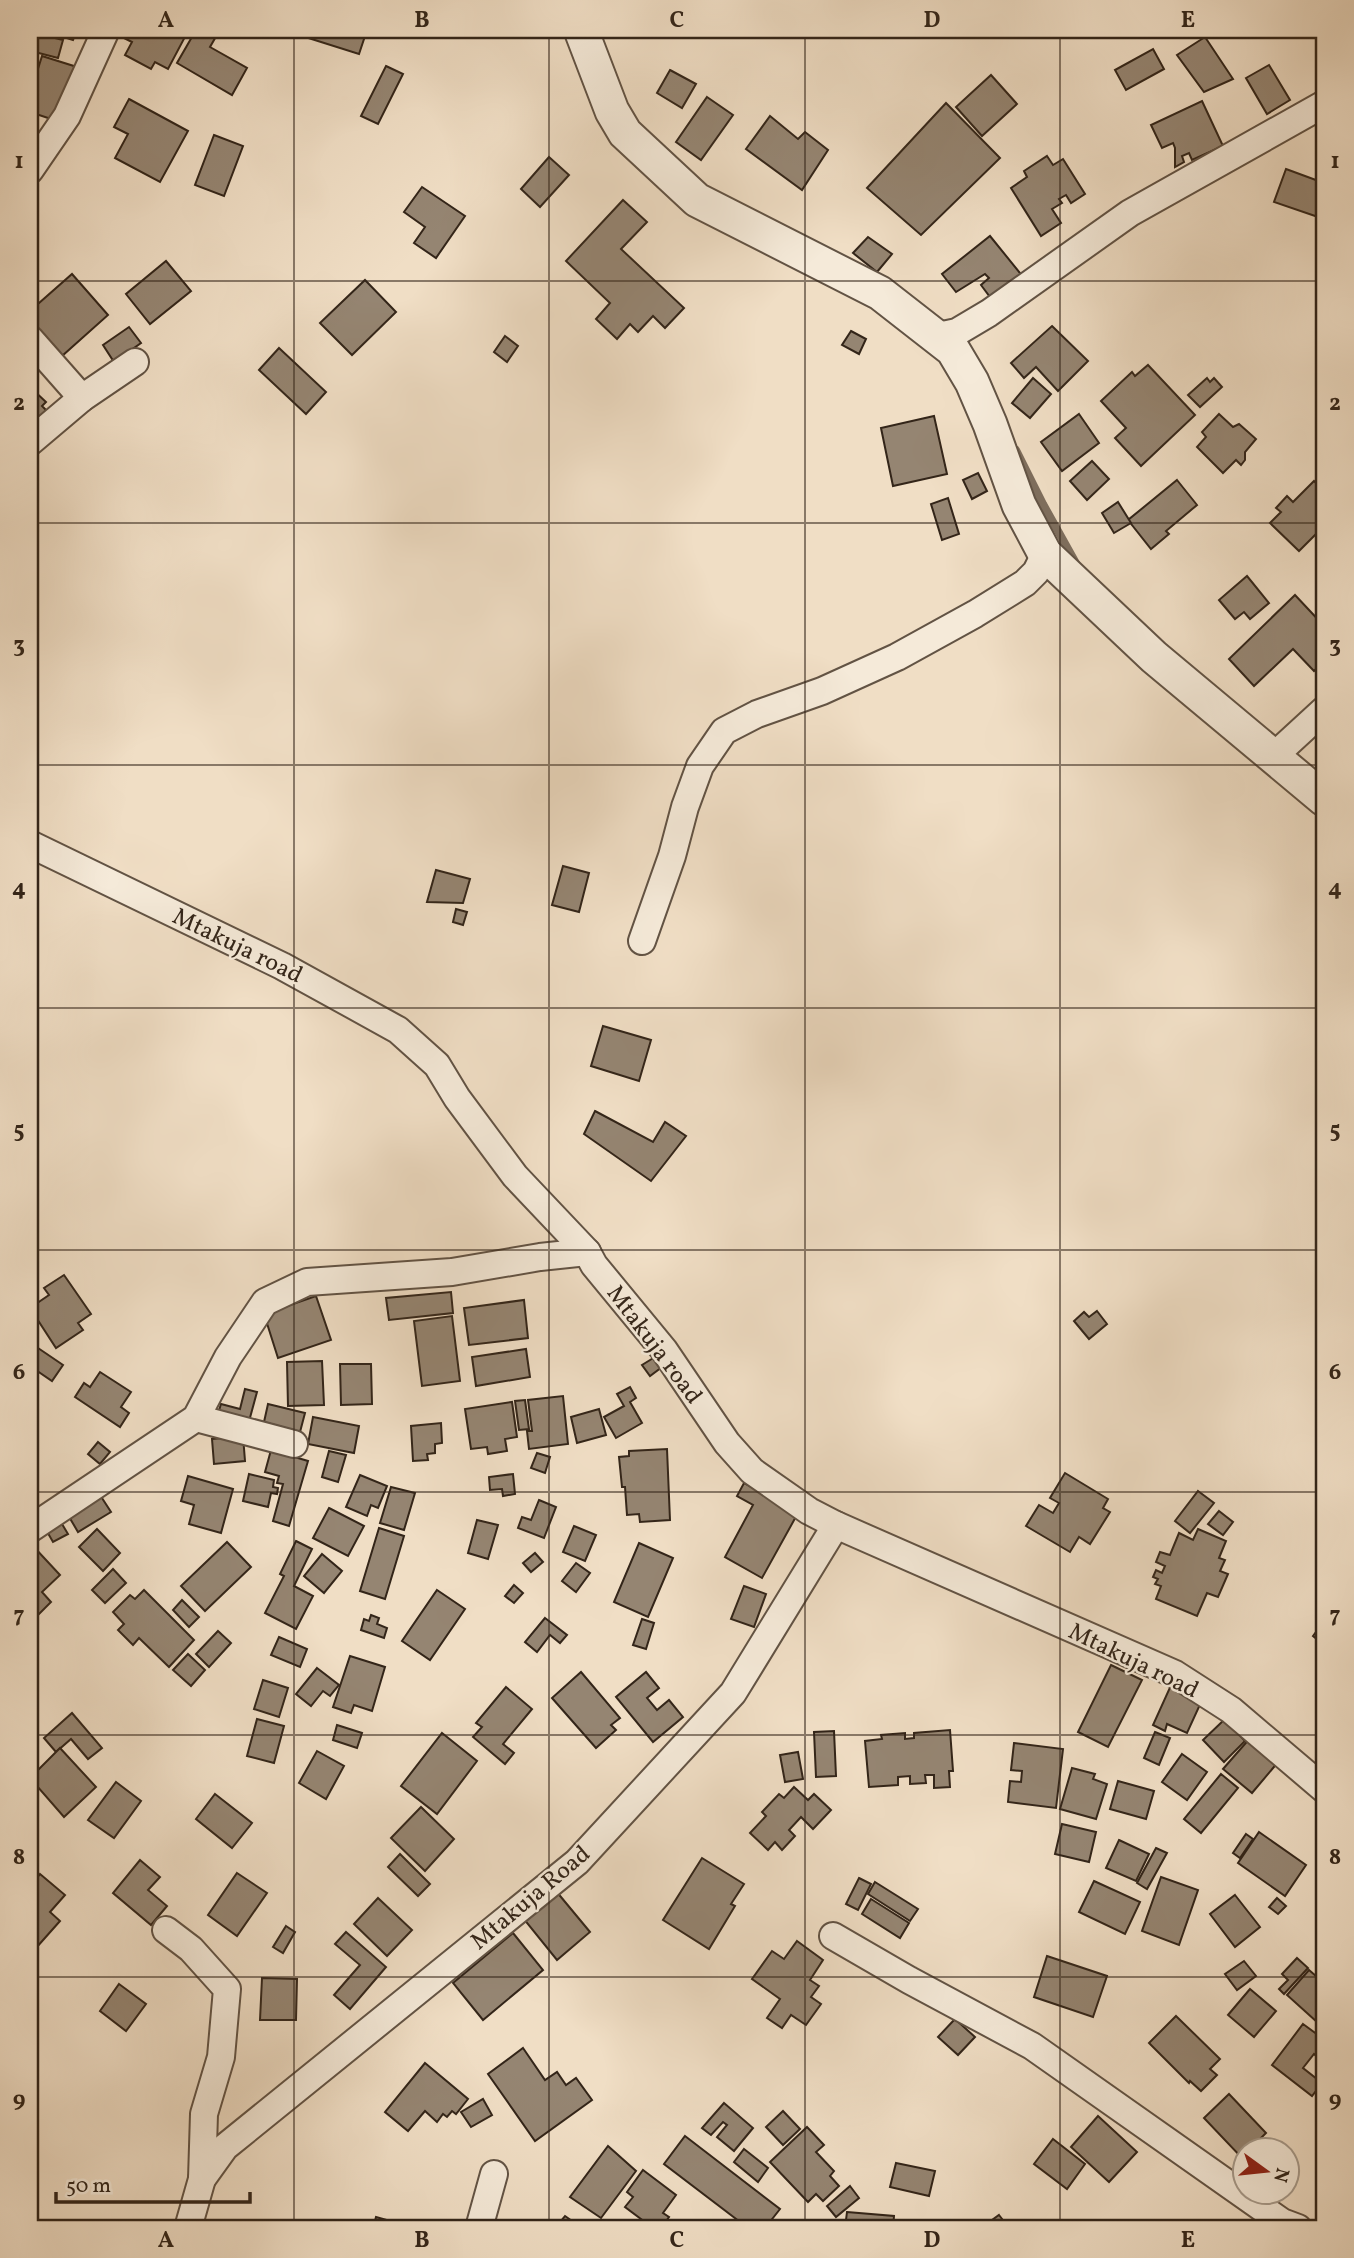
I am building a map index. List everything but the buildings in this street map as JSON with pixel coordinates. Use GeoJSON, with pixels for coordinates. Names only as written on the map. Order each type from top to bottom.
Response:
{"type":"FeatureCollection","features":[{"type":"Feature","properties":{"kind":"street"},"geometry":{"type":"LineString","coordinates":[[30,170],[67,116],[106,30]]}},
{"type":"Feature","properties":{"kind":"street"},"geometry":{"type":"LineString","coordinates":[[581,30],[612,111],[625,133],[697,200],[880,293],[953,350],[972,382],[1019,505],[1045,554],[1154,657],[1324,799]]}},
{"type":"Feature","properties":{"kind":"street"},"geometry":{"type":"LineString","coordinates":[[938,336],[957,332],[989,313],[1130,213],[1324,104]]}},
{"type":"Feature","properties":{"kind":"street"},"geometry":{"type":"LineString","coordinates":[[30,339],[82,398]]}},
{"type":"Feature","properties":{"kind":"street"},"geometry":{"type":"LineString","coordinates":[[30,442],[82,398],[135,362]]}},
{"type":"Feature","properties":{"kind":"street"},"geometry":{"type":"LineString","coordinates":[[642,941],[700,766],[724,731],[757,714],[822,691],[897,657],[975,614],[1025,583],[1036,572],[1045,554]]}},
{"type":"Feature","properties":{"kind":"street"},"geometry":{"type":"LineString","coordinates":[[1274,756],[1324,710]]}},
{"type":"Feature","properties":{"kind":"street","name":"Mtakuja road"},"geometry":{"type":"LineString","coordinates":[[30,844],[282,966],[398,1030],[437,1065],[515,1177],[587,1252],[594,1265],[664,1350],[727,1443],[752,1471],[809,1511],[836,1525],[1175,1674],[1231,1710],[1324,1789]]}},
{"type":"Feature","properties":{"kind":"street"},"geometry":{"type":"LineString","coordinates":[[30,1529],[195,1418],[228,1357],[265,1303],[307,1282],[452,1272],[540,1256],[587,1252]]}},
{"type":"Feature","properties":{"kind":"street"},"geometry":{"type":"LineString","coordinates":[[195,1418],[294,1444]]}},
{"type":"Feature","properties":{"kind":"street","name":"Mtakuja Road"},"geometry":{"type":"LineString","coordinates":[[188,2228],[202,2179],[225,2147],[577,1862],[733,1693],[836,1525]]}},
{"type":"Feature","properties":{"kind":"street"},"geometry":{"type":"LineString","coordinates":[[166,1930],[191,1949],[227,1989],[221,2057],[204,2113],[202,2179]]}},
{"type":"Feature","properties":{"kind":"street"},"geometry":{"type":"LineString","coordinates":[[833,1936],[1032,2046],[1283,2226]]}},
{"type":"Feature","properties":{"kind":"street"},"geometry":{"type":"LineString","coordinates":[[479,2228],[494,2174]]}},
{"type":"Feature","properties":{"kind":"waterway"},"geometry":{"type":"LineString","coordinates":[[1016,450],[1077,565]]}}]}
